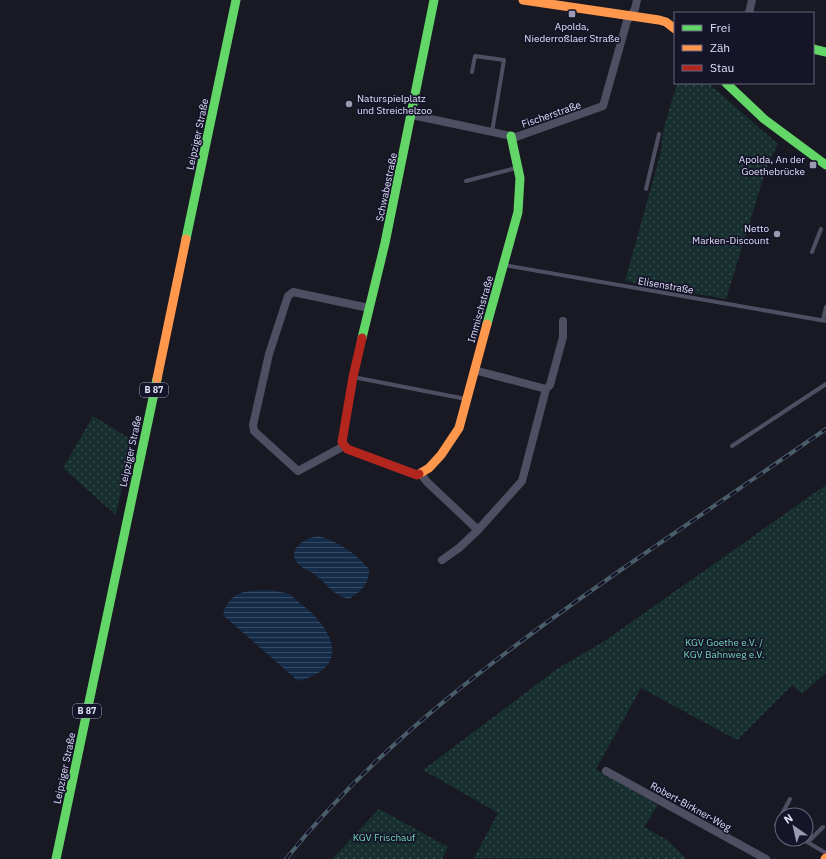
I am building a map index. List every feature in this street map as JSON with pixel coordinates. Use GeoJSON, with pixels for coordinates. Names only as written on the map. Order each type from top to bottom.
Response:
{"type":"FeatureCollection","features":[{"type":"Feature","properties":{"kind":"main road","name":"Leipziger Straße"},"geometry":{"type":"LineString","coordinates":[[56,859],[236,0]]}},
{"type":"Feature","properties":{"kind":"main road","name":"Schwabestraße"},"geometry":{"type":"LineString","coordinates":[[344,446],[342,442],[353,377],[385,243],[434,0]]}},
{"type":"Feature","properties":{"kind":"main road"},"geometry":{"type":"LineString","coordinates":[[523,0],[659,20],[666,22],[674,28]]}},
{"type":"Feature","properties":{"kind":"main road"},"geometry":{"type":"LineString","coordinates":[[814,48],[826,52]]}},
{"type":"Feature","properties":{"kind":"main road"},"geometry":{"type":"LineString","coordinates":[[727,84],[764,119],[826,165]]}},
{"type":"Feature","properties":{"kind":"main road","name":"Immischstraße"},"geometry":{"type":"LineString","coordinates":[[421,474],[426,471],[454,440],[459,428],[504,265],[518,212],[521,190],[511,136]]}},
{"type":"Feature","properties":{"kind":"main road"},"geometry":{"type":"LineString","coordinates":[[344,446],[354,452],[417,474],[421,474]]}},
{"type":"Feature","properties":{"kind":"street"},"geometry":{"type":"LineString","coordinates":[[630,16],[637,0]]}},
{"type":"Feature","properties":{"kind":"street"},"geometry":{"type":"LineString","coordinates":[[749,12],[752,0]]}},
{"type":"Feature","properties":{"kind":"street","name":"Fischerstraße"},"geometry":{"type":"LineString","coordinates":[[412,115],[516,137],[603,106],[627,21],[630,16]]}},
{"type":"Feature","properties":{"kind":"street"},"geometry":{"type":"LineString","coordinates":[[344,446],[298,471],[254,431],[253,426],[269,354],[288,296],[293,292],[369,308]]}},
{"type":"Feature","properties":{"kind":"street"},"geometry":{"type":"LineString","coordinates":[[442,560],[459,548],[478,530],[522,481],[546,389],[550,385],[563,337],[563,321]]}},
{"type":"Feature","properties":{"kind":"street"},"geometry":{"type":"LineString","coordinates":[[474,370],[546,389]]}},
{"type":"Feature","properties":{"kind":"street"},"geometry":{"type":"LineString","coordinates":[[421,474],[427,482],[478,530]]}},
{"type":"Feature","properties":{"kind":"street","name":"Robert-Birkner-Weg"},"geometry":{"type":"LineString","coordinates":[[606,771],[766,859]]}},
{"type":"Feature","properties":{"kind":"lane"},"geometry":{"type":"LineString","coordinates":[[472,72],[475,56],[504,60],[492,132]]}},
{"type":"Feature","properties":{"kind":"lane"},"geometry":{"type":"LineString","coordinates":[[646,189],[659,134]]}},
{"type":"Feature","properties":{"kind":"lane"},"geometry":{"type":"LineString","coordinates":[[466,181],[518,168]]}},
{"type":"Feature","properties":{"kind":"lane"},"geometry":{"type":"LineString","coordinates":[[812,252],[821,230]]}},
{"type":"Feature","properties":{"kind":"lane","name":"Elisenstraße"},"geometry":{"type":"LineString","coordinates":[[504,265],[824,321]]}},
{"type":"Feature","properties":{"kind":"lane"},"geometry":{"type":"LineString","coordinates":[[824,321],[826,307]]}},
{"type":"Feature","properties":{"kind":"lane"},"geometry":{"type":"LineString","coordinates":[[353,377],[466,399]]}},
{"type":"Feature","properties":{"kind":"lane"},"geometry":{"type":"LineString","coordinates":[[732,446],[826,384]]}},
{"type":"Feature","properties":{"kind":"lane"},"geometry":{"type":"LineString","coordinates":[[785,807],[790,798]]}},
{"type":"Feature","properties":{"kind":"lane"},"geometry":{"type":"LineString","coordinates":[[814,836],[823,827]]}},
{"type":"Feature","properties":{"kind":"lane"},"geometry":{"type":"LineString","coordinates":[[814,846],[826,853]]}},
{"type":"Feature","properties":{"kind":"green space"},"geometry":{"type":"Polygon","coordinates":[[[709,84],[778,144],[766,169],[726,299],[625,281],[662,148],[667,117],[677,85],[709,84]]]}},
{"type":"Feature","properties":{"kind":"green space"},"geometry":{"type":"Polygon","coordinates":[[[93,416],[132,440],[116,515],[63,468],[93,416]]]}},
{"type":"Feature","properties":{"kind":"green space","name":"KGV Goethe e.V. / KGV Bahnweg e.V."},"geometry":{"type":"Polygon","coordinates":[[[826,485],[826,673],[802,694],[792,685],[737,740],[641,688],[596,769],[658,805],[644,827],[667,840],[687,859],[474,858],[498,813],[423,770],[557,669],[603,642],[826,485]]]}},
{"type":"Feature","properties":{"kind":"green space","name":"KGV Frischauf"},"geometry":{"type":"Polygon","coordinates":[[[379,809],[448,847],[442,859],[332,859],[379,809]]]}},
{"type":"Feature","properties":{"kind":"water"},"geometry":{"type":"Polygon","coordinates":[[[319,536],[333,541],[346,549],[369,569],[368,579],[364,587],[349,599],[334,592],[314,574],[298,564],[295,559],[294,553],[299,545],[304,541],[319,536]]]}},
{"type":"Feature","properties":{"kind":"water"},"geometry":{"type":"Polygon","coordinates":[[[271,590],[289,594],[313,614],[329,636],[332,647],[331,658],[326,667],[315,675],[298,681],[223,615],[230,600],[235,596],[247,591],[271,590]]]}},
{"type":"Feature","properties":{"kind":"railway"},"geometry":{"type":"LineString","coordinates":[[286,859],[323,816],[362,775],[403,736],[490,664],[582,597],[826,429]]}},
{"type":"Feature","properties":{"kind":"traffic: fast"},"geometry":{"type":"LineString","coordinates":[[186,239],[236,0]]}},
{"type":"Feature","properties":{"kind":"traffic: fast"},"geometry":{"type":"LineString","coordinates":[[362,338],[385,243],[434,0]]}},
{"type":"Feature","properties":{"kind":"traffic: fast"},"geometry":{"type":"LineString","coordinates":[[814,49],[826,52]]}},
{"type":"Feature","properties":{"kind":"traffic: fast"},"geometry":{"type":"LineString","coordinates":[[727,84],[764,119],[826,165]]}},
{"type":"Feature","properties":{"kind":"traffic: fast"},"geometry":{"type":"LineString","coordinates":[[487,324],[518,212],[520,178],[511,136]]}},
{"type":"Feature","properties":{"kind":"traffic: fast"},"geometry":{"type":"LineString","coordinates":[[56,859],[157,379]]}},
{"type":"Feature","properties":{"kind":"traffic: slow"},"geometry":{"type":"LineString","coordinates":[[523,0],[659,20],[666,22],[674,28]]}},
{"type":"Feature","properties":{"kind":"traffic: slow"},"geometry":{"type":"LineString","coordinates":[[157,379],[186,239]]}},
{"type":"Feature","properties":{"kind":"traffic: slow"},"geometry":{"type":"LineString","coordinates":[[419,474],[429,468],[441,455],[459,428],[487,324]]}},
{"type":"Feature","properties":{"kind":"traffic: jam"},"geometry":{"type":"LineString","coordinates":[[362,338],[353,377],[342,442],[347,449],[417,475],[419,474]]}},
{"type":"Feature","properties":{"kind":"place","name":"Apolda, Niederroßlaer Straße"},"geometry":{"type":"Point","coordinates":[572,14]}},
{"type":"Feature","properties":{"kind":"place","name":"Naturspielplatz und Streichelzoo"},"geometry":{"type":"Point","coordinates":[349,104]}},
{"type":"Feature","properties":{"kind":"place","name":"Apolda, An der Goethebrücke"},"geometry":{"type":"Point","coordinates":[813,165]}},
{"type":"Feature","properties":{"kind":"place","name":"Netto Marken-Discount"},"geometry":{"type":"Point","coordinates":[777,234]}}]}
